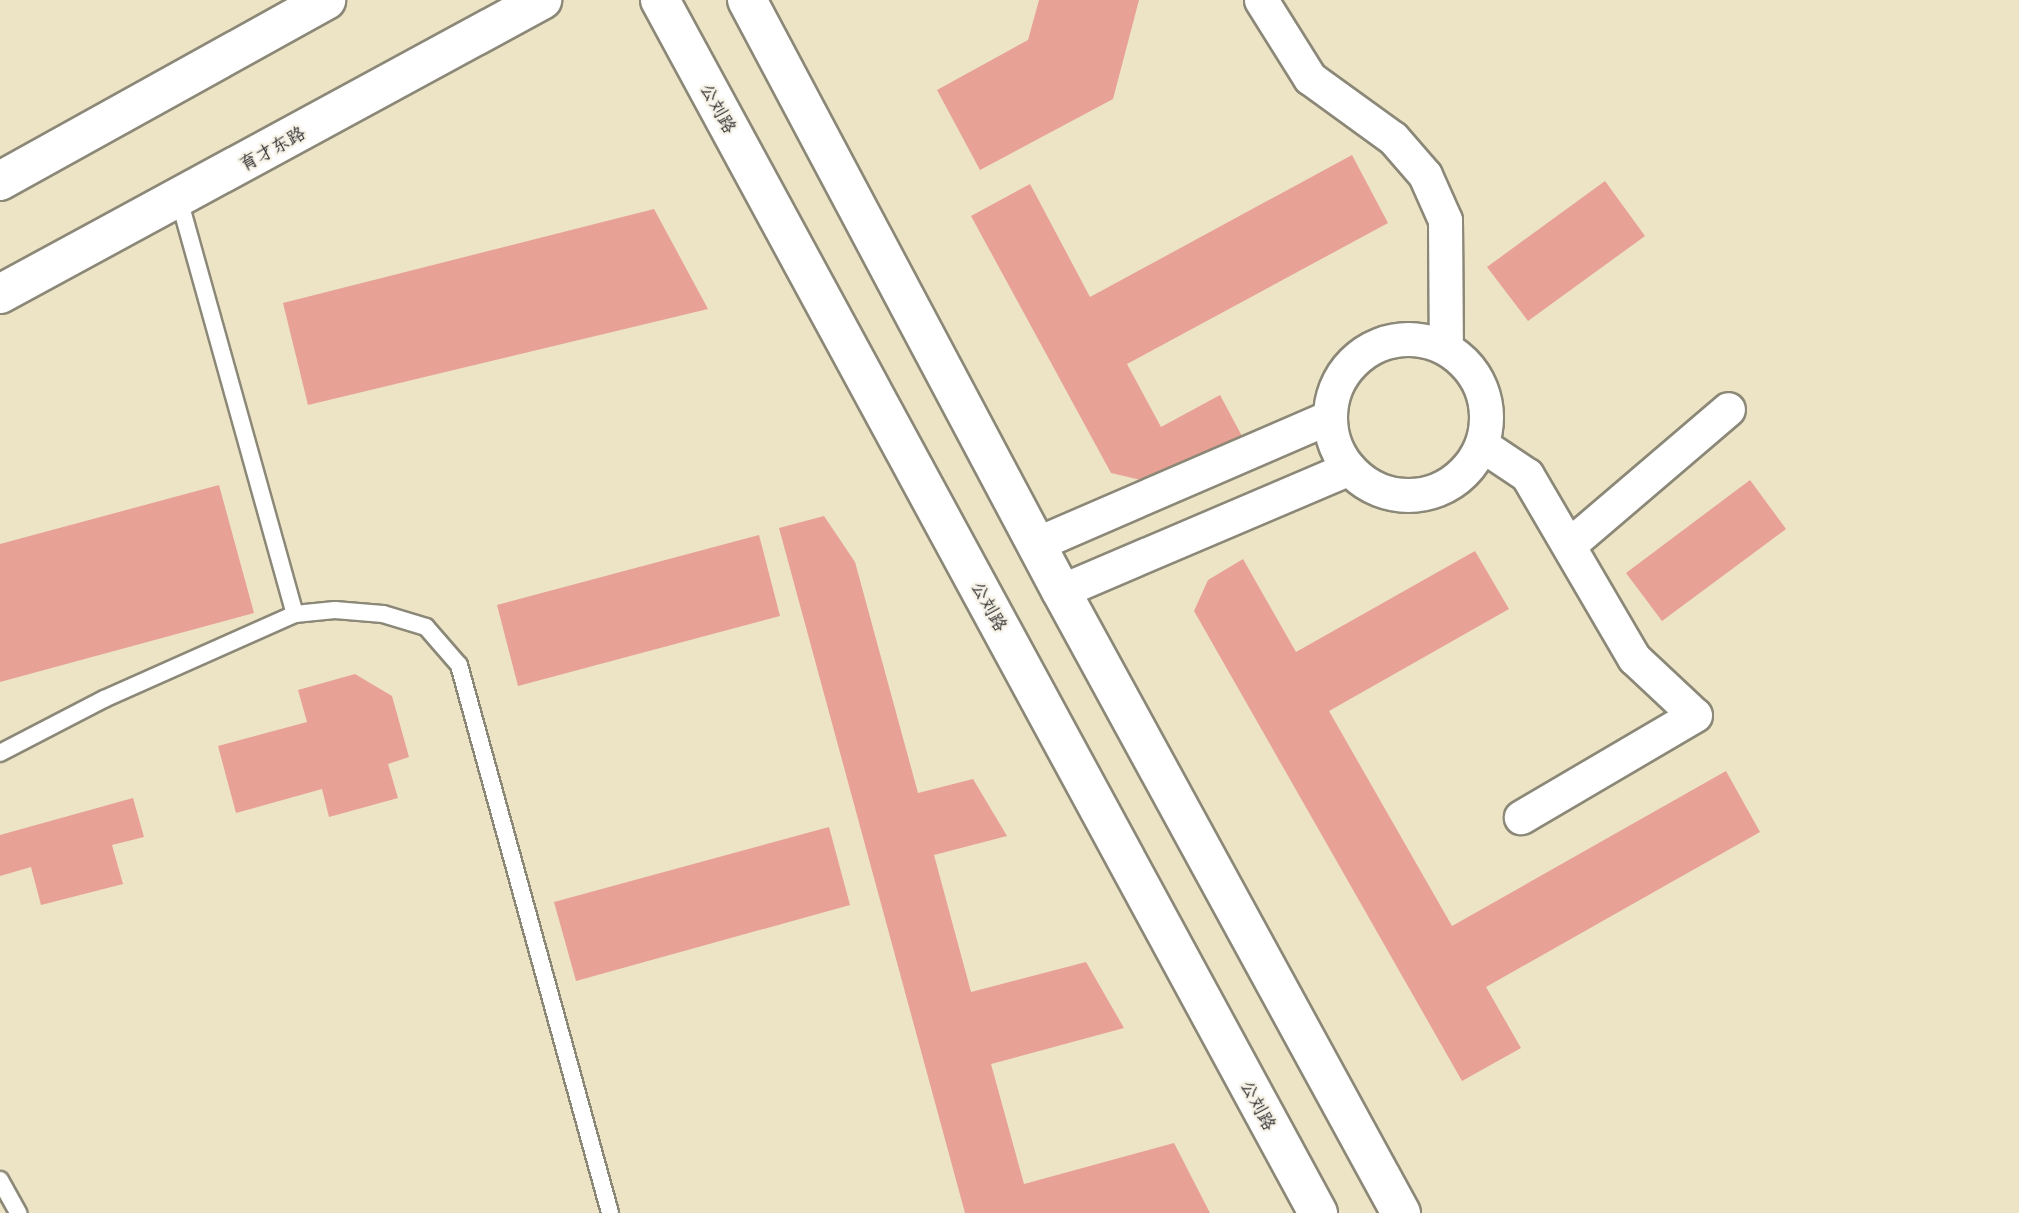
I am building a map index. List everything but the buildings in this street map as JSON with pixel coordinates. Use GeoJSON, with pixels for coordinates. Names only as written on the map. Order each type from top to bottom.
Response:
{"type":"FeatureCollection","features":[{"type":"Feature","properties":{"kind":"main road"},"geometry":{"type":"LineString","coordinates":[[0,181],[326,0]]}},
{"type":"Feature","properties":{"kind":"main road","name":"育才东路"},"geometry":{"type":"LineString","coordinates":[[0,294],[542,0]]}},
{"type":"Feature","properties":{"kind":"main road","name":"公刘路"},"geometry":{"type":"LineString","coordinates":[[660,0],[1318,1213]]}},
{"type":"Feature","properties":{"kind":"main road"},"geometry":{"type":"LineString","coordinates":[[747,0],[1061,592],[1401,1213]]}},
{"type":"Feature","properties":{"kind":"street"},"geometry":{"type":"LineString","coordinates":[[1261,0],[1310,78],[1393,138],[1425,175],[1445,220],[1446,348]]}},
{"type":"Feature","properties":{"kind":"street"},"geometry":{"type":"LineString","coordinates":[[1421,340],[1446,348],[1478,380],[1485,401],[1482,445],[1467,468],[1447,485],[1422,494],[1394,494],[1370,485],[1349,468],[1335,444],[1330,417],[1335,390],[1348,367],[1369,350],[1394,341],[1421,340]]}},
{"type":"Feature","properties":{"kind":"street"},"geometry":{"type":"LineString","coordinates":[[1569,545],[1728,409]]}},
{"type":"Feature","properties":{"kind":"street"},"geometry":{"type":"LineString","coordinates":[[1036,544],[1330,417]]}},
{"type":"Feature","properties":{"kind":"street"},"geometry":{"type":"LineString","coordinates":[[1482,445],[1527,475],[1634,658],[1695,715],[1521,817]]}},
{"type":"Feature","properties":{"kind":"street"},"geometry":{"type":"LineString","coordinates":[[1061,592],[1349,468]]}},
{"type":"Feature","properties":{"kind":"lane"},"geometry":{"type":"LineString","coordinates":[[179,199],[295,614]]}},
{"type":"Feature","properties":{"kind":"lane"},"geometry":{"type":"LineString","coordinates":[[0,753],[104,699],[295,614],[335,610],[383,614],[426,627],[459,664],[610,1213]]}},
{"type":"Feature","properties":{"kind":"lane"},"geometry":{"type":"LineString","coordinates":[[0,1180],[18,1213]]}}]}
